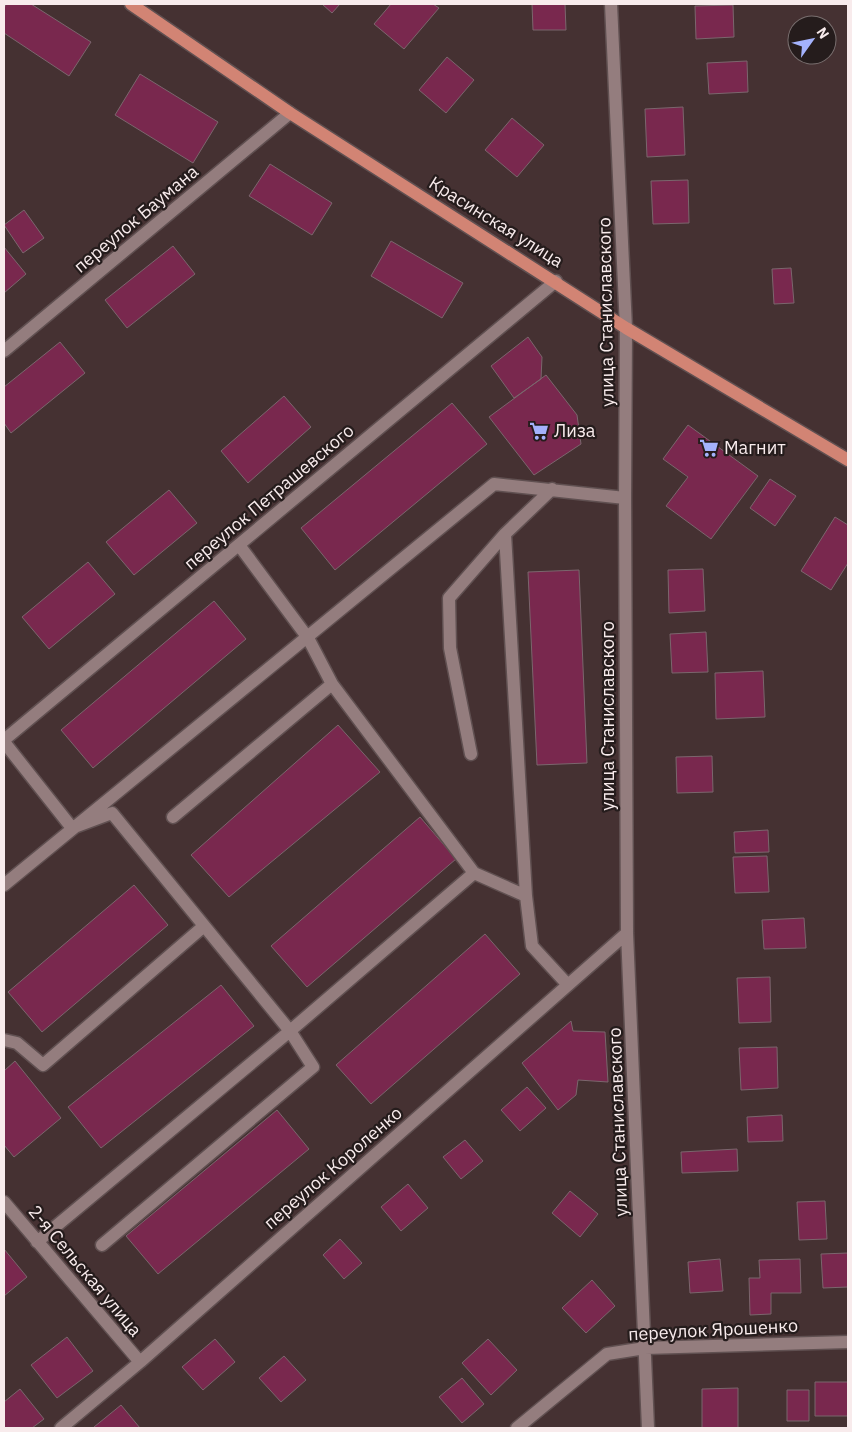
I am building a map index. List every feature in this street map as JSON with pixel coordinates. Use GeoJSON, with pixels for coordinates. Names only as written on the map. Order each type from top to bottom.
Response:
{"type":"FeatureCollection","features":[{"type":"Feature","properties":{"kind":"main road","name":"Красинская улица"},"geometry":{"type":"LineString","coordinates":[[130,4],[290,114],[556,280],[626,328],[848,460]]}},
{"type":"Feature","properties":{"kind":"street","name":"улица Станиславского"},"geometry":{"type":"LineString","coordinates":[[611,4],[626,328],[627,933],[648,1428]]}},
{"type":"Feature","properties":{"kind":"street","name":"переулок Баумана"},"geometry":{"type":"LineString","coordinates":[[4,351],[290,114]]}},
{"type":"Feature","properties":{"kind":"street","name":"переулок Петрашевского"},"geometry":{"type":"LineString","coordinates":[[4,741],[556,280]]}},
{"type":"Feature","properties":{"kind":"street"},"geometry":{"type":"LineString","coordinates":[[4,885],[494,484],[625,498]]}},
{"type":"Feature","properties":{"kind":"street"},"geometry":{"type":"LineString","coordinates":[[471,754],[450,648],[450,598],[505,534],[552,489]]}},
{"type":"Feature","properties":{"kind":"street"},"geometry":{"type":"LineString","coordinates":[[505,534],[526,896],[532,946],[568,985]]}},
{"type":"Feature","properties":{"kind":"street"},"geometry":{"type":"LineString","coordinates":[[239,545],[308,638],[332,684],[474,874],[526,896]]}},
{"type":"Feature","properties":{"kind":"street"},"geometry":{"type":"LineString","coordinates":[[173,817],[332,684]]}},
{"type":"Feature","properties":{"kind":"street"},"geometry":{"type":"LineString","coordinates":[[4,741],[72,828]]}},
{"type":"Feature","properties":{"kind":"street"},"geometry":{"type":"LineString","coordinates":[[72,828],[112,813],[290,1030],[312,1067],[102,1245]]}},
{"type":"Feature","properties":{"kind":"street"},"geometry":{"type":"LineString","coordinates":[[37,1242],[474,874]]}},
{"type":"Feature","properties":{"kind":"street"},"geometry":{"type":"LineString","coordinates":[[4,1040],[17,1043],[43,1065],[204,926]]}},
{"type":"Feature","properties":{"kind":"street","name":"переулок Короленко"},"geometry":{"type":"LineString","coordinates":[[61,1428],[140,1362],[627,933]]}},
{"type":"Feature","properties":{"kind":"street","name":"2-я Сельская улица"},"geometry":{"type":"LineString","coordinates":[[4,1202],[140,1362]]}},
{"type":"Feature","properties":{"kind":"street","name":"переулок Ярошенко"},"geometry":{"type":"LineString","coordinates":[[517,1428],[607,1354],[645,1348],[848,1342]]}},
{"type":"Feature","properties":{"kind":"building"},"geometry":{"type":"Polygon","coordinates":[[[6,4],[31,4],[91,42],[69,76],[4,33],[4,8],[6,4]]]}},
{"type":"Feature","properties":{"kind":"building"},"geometry":{"type":"Polygon","coordinates":[[[322,4],[340,4],[332,13],[322,4]]]}},
{"type":"Feature","properties":{"kind":"building"},"geometry":{"type":"Polygon","coordinates":[[[391,4],[433,4],[439,8],[404,49],[374,24],[391,4]]]}},
{"type":"Feature","properties":{"kind":"building"},"geometry":{"type":"Polygon","coordinates":[[[532,4],[565,4],[566,30],[533,30],[532,4]]]}},
{"type":"Feature","properties":{"kind":"building"},"geometry":{"type":"Polygon","coordinates":[[[733,5],[734,37],[696,39],[695,6],[733,5]]]}},
{"type":"Feature","properties":{"kind":"building"},"geometry":{"type":"Polygon","coordinates":[[[447,57],[474,80],[446,113],[419,90],[447,57]]]}},
{"type":"Feature","properties":{"kind":"building"},"geometry":{"type":"Polygon","coordinates":[[[747,61],[748,92],[709,94],[707,63],[747,61]]]}},
{"type":"Feature","properties":{"kind":"building"},"geometry":{"type":"Polygon","coordinates":[[[140,74],[218,122],[193,163],[115,115],[140,74]]]}},
{"type":"Feature","properties":{"kind":"building"},"geometry":{"type":"Polygon","coordinates":[[[683,107],[685,155],[647,157],[645,109],[683,107]]]}},
{"type":"Feature","properties":{"kind":"building"},"geometry":{"type":"Polygon","coordinates":[[[512,118],[544,145],[517,177],[485,150],[512,118]]]}},
{"type":"Feature","properties":{"kind":"building"},"geometry":{"type":"Polygon","coordinates":[[[270,164],[332,203],[312,235],[249,196],[270,164]]]}},
{"type":"Feature","properties":{"kind":"building"},"geometry":{"type":"Polygon","coordinates":[[[688,180],[689,223],[653,224],[651,181],[688,180]]]}},
{"type":"Feature","properties":{"kind":"building"},"geometry":{"type":"Polygon","coordinates":[[[24,210],[44,238],[23,253],[4,225],[24,210]]]}},
{"type":"Feature","properties":{"kind":"building"},"geometry":{"type":"Polygon","coordinates":[[[391,241],[463,283],[442,318],[371,276],[391,241]]]}},
{"type":"Feature","properties":{"kind":"building"},"geometry":{"type":"Polygon","coordinates":[[[173,246],[195,274],[127,328],[105,300],[173,246]]]}},
{"type":"Feature","properties":{"kind":"building"},"geometry":{"type":"Polygon","coordinates":[[[4,247],[26,274],[4,293],[4,247]]]}},
{"type":"Feature","properties":{"kind":"building"},"geometry":{"type":"Polygon","coordinates":[[[791,268],[794,303],[774,304],[772,269],[791,268]]]}},
{"type":"Feature","properties":{"kind":"building"},"geometry":{"type":"Polygon","coordinates":[[[528,337],[542,357],[541,379],[514,398],[491,366],[528,337]]]}},
{"type":"Feature","properties":{"kind":"building"},"geometry":{"type":"Polygon","coordinates":[[[60,342],[85,373],[11,433],[4,423],[4,387],[60,342]]]}},
{"type":"Feature","properties":{"kind":"building","name":"Лиза"},"geometry":{"type":"Polygon","coordinates":[[[546,375],[577,415],[581,444],[534,475],[489,417],[546,375]]]}},
{"type":"Feature","properties":{"kind":"building"},"geometry":{"type":"Polygon","coordinates":[[[284,396],[311,427],[248,483],[221,451],[284,396]]]}},
{"type":"Feature","properties":{"kind":"building"},"geometry":{"type":"Polygon","coordinates":[[[452,403],[487,444],[335,570],[301,528],[452,403]]]}},
{"type":"Feature","properties":{"kind":"building"},"geometry":{"type":"Polygon","coordinates":[[[688,425],[758,476],[711,539],[666,506],[688,477],[663,459],[688,425]]]}},
{"type":"Feature","properties":{"kind":"building"},"geometry":{"type":"Polygon","coordinates":[[[770,479],[796,496],[775,526],[750,508],[770,479]]]}},
{"type":"Feature","properties":{"kind":"building"},"geometry":{"type":"Polygon","coordinates":[[[169,490],[197,523],[134,575],[106,542],[169,490]]]}},
{"type":"Feature","properties":{"kind":"building"},"geometry":{"type":"Polygon","coordinates":[[[835,517],[848,525],[848,563],[831,590],[801,571],[835,517]]]}},
{"type":"Feature","properties":{"kind":"building"},"geometry":{"type":"Polygon","coordinates":[[[88,562],[115,594],[49,649],[22,617],[88,562]]]}},
{"type":"Feature","properties":{"kind":"building"},"geometry":{"type":"Polygon","coordinates":[[[703,569],[705,611],[669,613],[668,570],[703,569]]]}},
{"type":"Feature","properties":{"kind":"building"},"geometry":{"type":"Polygon","coordinates":[[[579,570],[587,763],[537,765],[528,572],[579,570]]]}},
{"type":"Feature","properties":{"kind":"building"},"geometry":{"type":"Polygon","coordinates":[[[214,601],[246,639],[93,768],[61,730],[214,601]]]}},
{"type":"Feature","properties":{"kind":"building"},"geometry":{"type":"Polygon","coordinates":[[[706,632],[708,672],[672,673],[670,634],[706,632]]]}},
{"type":"Feature","properties":{"kind":"building"},"geometry":{"type":"Polygon","coordinates":[[[763,671],[765,717],[716,719],[715,673],[763,671]]]}},
{"type":"Feature","properties":{"kind":"building"},"geometry":{"type":"Polygon","coordinates":[[[338,725],[380,772],[229,897],[191,855],[338,725]]]}},
{"type":"Feature","properties":{"kind":"building"},"geometry":{"type":"Polygon","coordinates":[[[712,756],[713,792],[677,793],[676,757],[712,756]]]}},
{"type":"Feature","properties":{"kind":"building"},"geometry":{"type":"Polygon","coordinates":[[[420,817],[456,859],[307,987],[271,946],[420,817]]]}},
{"type":"Feature","properties":{"kind":"building"},"geometry":{"type":"Polygon","coordinates":[[[768,830],[769,852],[735,853],[734,832],[768,830]]]}},
{"type":"Feature","properties":{"kind":"building"},"geometry":{"type":"Polygon","coordinates":[[[767,856],[769,892],[735,893],[733,857],[767,856]]]}},
{"type":"Feature","properties":{"kind":"building"},"geometry":{"type":"Polygon","coordinates":[[[134,885],[168,925],[42,1032],[8,992],[134,885]]]}},
{"type":"Feature","properties":{"kind":"building"},"geometry":{"type":"Polygon","coordinates":[[[804,918],[806,948],[764,949],[762,920],[804,918]]]}},
{"type":"Feature","properties":{"kind":"building"},"geometry":{"type":"Polygon","coordinates":[[[485,934],[520,974],[371,1104],[336,1065],[485,934]]]}},
{"type":"Feature","properties":{"kind":"building"},"geometry":{"type":"Polygon","coordinates":[[[770,977],[771,1022],[739,1023],[737,978],[770,977]]]}},
{"type":"Feature","properties":{"kind":"building"},"geometry":{"type":"Polygon","coordinates":[[[221,985],[254,1026],[101,1148],[68,1107],[221,985]]]}},
{"type":"Feature","properties":{"kind":"building"},"geometry":{"type":"Polygon","coordinates":[[[571,1021],[573,1031],[605,1032],[608,1082],[578,1080],[576,1095],[558,1110],[522,1063],[571,1021]]]}},
{"type":"Feature","properties":{"kind":"building"},"geometry":{"type":"Polygon","coordinates":[[[777,1047],[778,1088],[741,1090],[739,1048],[777,1047]]]}},
{"type":"Feature","properties":{"kind":"building"},"geometry":{"type":"Polygon","coordinates":[[[15,1061],[61,1118],[14,1157],[4,1145],[4,1071],[15,1061]]]}},
{"type":"Feature","properties":{"kind":"building"},"geometry":{"type":"Polygon","coordinates":[[[527,1087],[546,1108],[520,1131],[501,1110],[527,1087]]]}},
{"type":"Feature","properties":{"kind":"building"},"geometry":{"type":"Polygon","coordinates":[[[277,1110],[309,1149],[158,1274],[126,1236],[277,1110]]]}},
{"type":"Feature","properties":{"kind":"building"},"geometry":{"type":"Polygon","coordinates":[[[782,1115],[783,1141],[748,1142],[747,1117],[782,1115]]]}},
{"type":"Feature","properties":{"kind":"building"},"geometry":{"type":"Polygon","coordinates":[[[465,1140],[483,1161],[461,1179],[443,1157],[465,1140]]]}},
{"type":"Feature","properties":{"kind":"building"},"geometry":{"type":"Polygon","coordinates":[[[737,1149],[738,1171],[682,1173],[681,1152],[737,1149]]]}},
{"type":"Feature","properties":{"kind":"building"},"geometry":{"type":"Polygon","coordinates":[[[408,1184],[428,1208],[401,1231],[381,1207],[408,1184]]]}},
{"type":"Feature","properties":{"kind":"building"},"geometry":{"type":"Polygon","coordinates":[[[570,1191],[598,1214],[580,1237],[552,1213],[570,1191]]]}},
{"type":"Feature","properties":{"kind":"building"},"geometry":{"type":"Polygon","coordinates":[[[825,1201],[827,1239],[799,1240],[797,1202],[825,1201]]]}},
{"type":"Feature","properties":{"kind":"building"},"geometry":{"type":"Polygon","coordinates":[[[340,1239],[362,1263],[344,1279],[323,1255],[340,1239]]]}},
{"type":"Feature","properties":{"kind":"building"},"geometry":{"type":"Polygon","coordinates":[[[4,1249],[27,1277],[4,1296],[4,1249]]]}},
{"type":"Feature","properties":{"kind":"building"},"geometry":{"type":"Polygon","coordinates":[[[848,1253],[848,1287],[823,1288],[821,1254],[848,1253]]]}},
{"type":"Feature","properties":{"kind":"building"},"geometry":{"type":"Polygon","coordinates":[[[720,1259],[723,1291],[690,1293],[688,1262],[720,1259]]]}},
{"type":"Feature","properties":{"kind":"building"},"geometry":{"type":"Polygon","coordinates":[[[800,1259],[801,1293],[771,1293],[771,1314],[750,1315],[749,1278],[760,1278],[759,1260],[800,1259]]]}},
{"type":"Feature","properties":{"kind":"building"},"geometry":{"type":"Polygon","coordinates":[[[592,1280],[615,1306],[586,1333],[562,1308],[592,1280]]]}},
{"type":"Feature","properties":{"kind":"building"},"geometry":{"type":"Polygon","coordinates":[[[67,1337],[93,1371],[57,1398],[31,1365],[67,1337]]]}},
{"type":"Feature","properties":{"kind":"building"},"geometry":{"type":"Polygon","coordinates":[[[215,1339],[235,1362],[203,1390],[182,1367],[215,1339]]]}},
{"type":"Feature","properties":{"kind":"building"},"geometry":{"type":"Polygon","coordinates":[[[488,1339],[517,1370],[491,1395],[462,1363],[488,1339]]]}},
{"type":"Feature","properties":{"kind":"building"},"geometry":{"type":"Polygon","coordinates":[[[284,1356],[306,1380],[281,1402],[259,1378],[284,1356]]]}},
{"type":"Feature","properties":{"kind":"building"},"geometry":{"type":"Polygon","coordinates":[[[462,1378],[484,1404],[462,1423],[439,1397],[462,1378]]]}},
{"type":"Feature","properties":{"kind":"building"},"geometry":{"type":"Polygon","coordinates":[[[815,1382],[848,1382],[848,1416],[815,1416],[815,1382]]]}},
{"type":"Feature","properties":{"kind":"building"},"geometry":{"type":"Polygon","coordinates":[[[738,1388],[738,1428],[702,1428],[702,1389],[738,1388]]]}},
{"type":"Feature","properties":{"kind":"building"},"geometry":{"type":"Polygon","coordinates":[[[20,1389],[44,1419],[32,1428],[4,1428],[4,1402],[20,1389]]]}},
{"type":"Feature","properties":{"kind":"building"},"geometry":{"type":"Polygon","coordinates":[[[787,1390],[809,1390],[809,1421],[787,1421],[787,1390]]]}},
{"type":"Feature","properties":{"kind":"building"},"geometry":{"type":"Polygon","coordinates":[[[121,1405],[140,1428],[94,1428],[94,1427],[121,1405]]]}},
{"type":"Feature","properties":{"kind":"place","name":"Лиза"},"geometry":{"type":"Point","coordinates":[539,431]}},
{"type":"Feature","properties":{"kind":"place","name":"Магнит"},"geometry":{"type":"Point","coordinates":[709,448]}}]}
